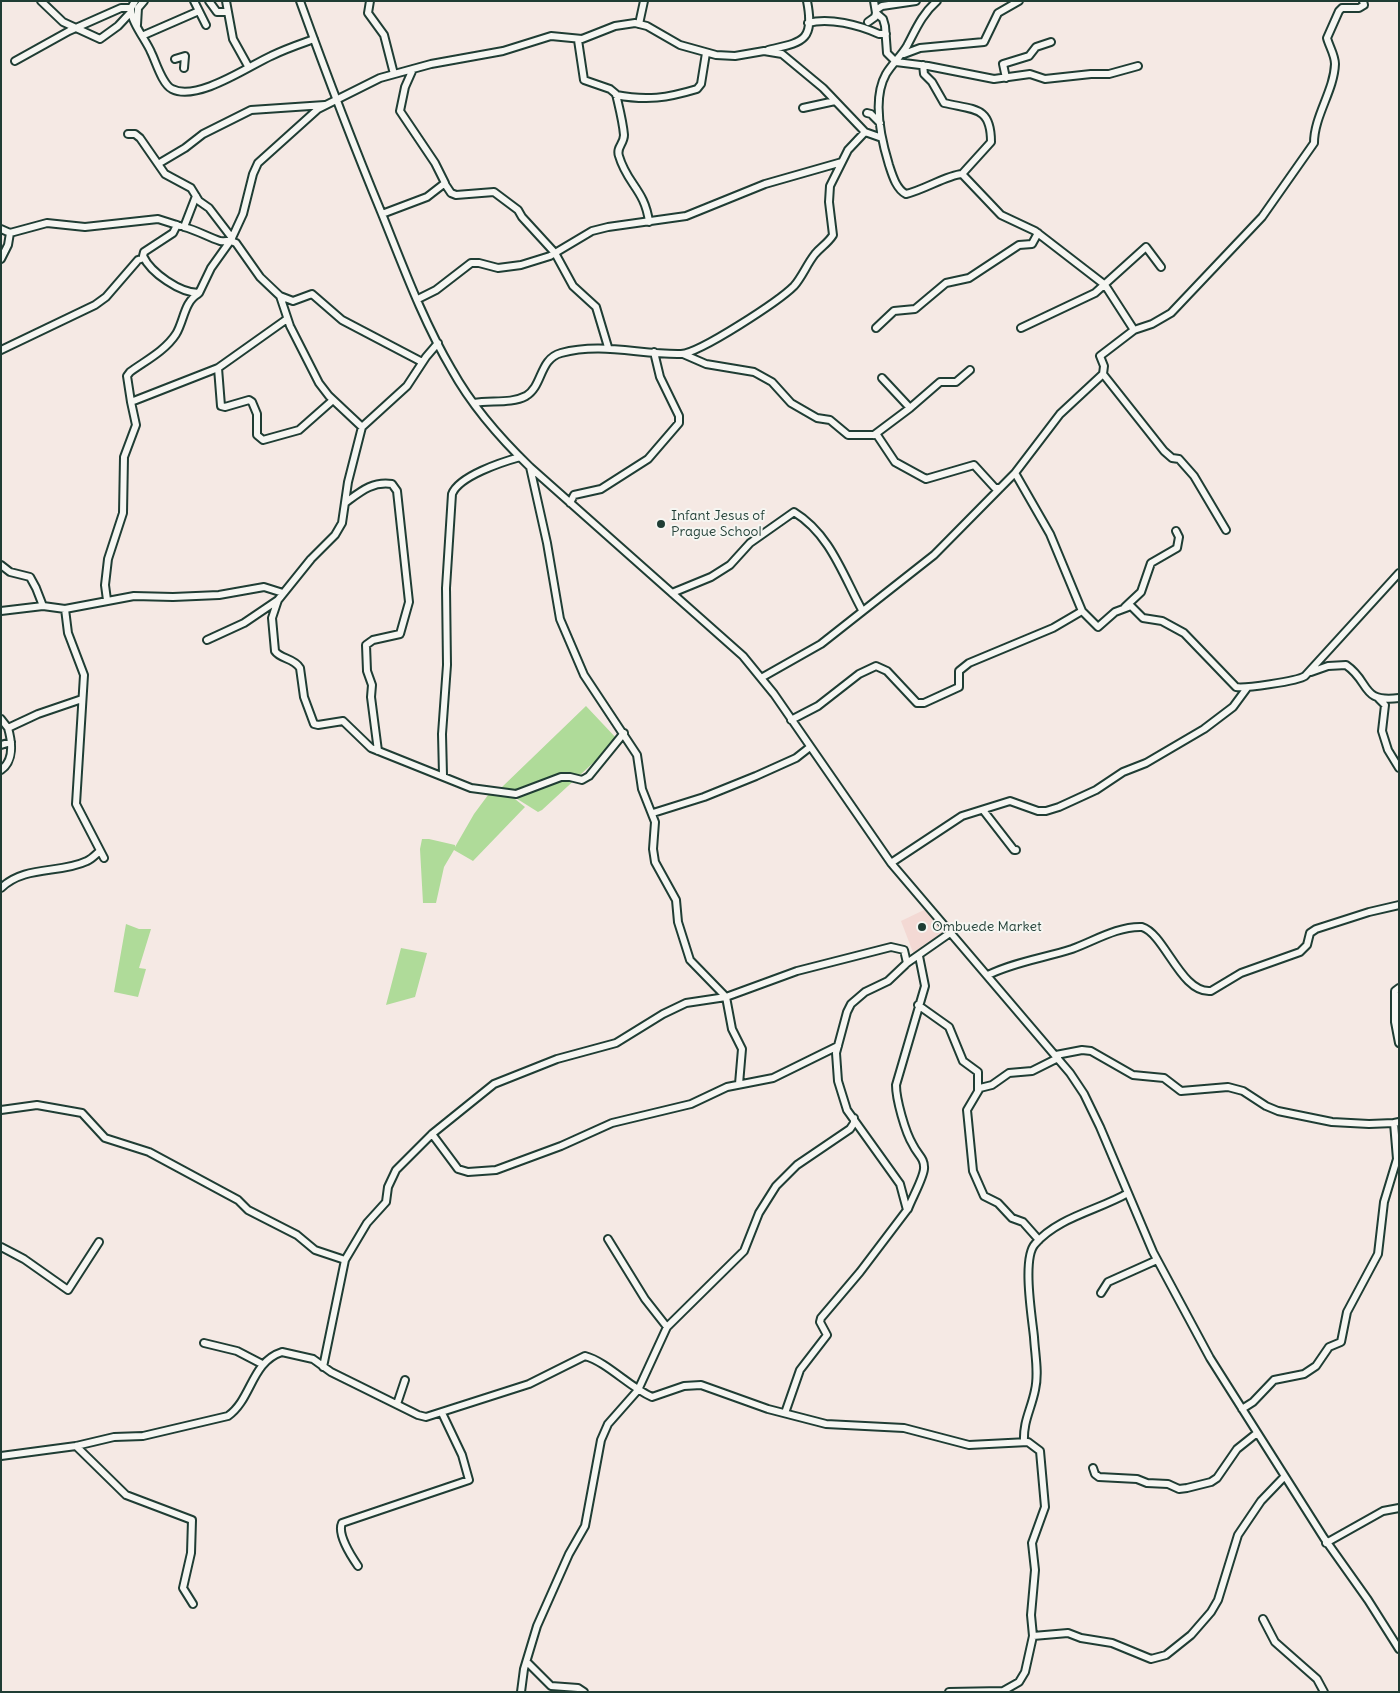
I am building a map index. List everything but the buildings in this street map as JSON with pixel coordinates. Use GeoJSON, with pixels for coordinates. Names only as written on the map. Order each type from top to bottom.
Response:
{"type":"FeatureCollection","features":[{"type":"Feature","properties":{"kind":"street"},"geometry":{"type":"LineString","coordinates":[[41,1],[52,14],[65,24],[98,38],[103,38],[123,21],[135,1]]}},
{"type":"Feature","properties":{"kind":"street"},"geometry":{"type":"LineString","coordinates":[[137,26],[138,8],[144,1]]}},
{"type":"Feature","properties":{"kind":"street"},"geometry":{"type":"LineString","coordinates":[[194,1],[206,25]]}},
{"type":"Feature","properties":{"kind":"street"},"geometry":{"type":"LineString","coordinates":[[209,1],[219,14],[228,12]]}},
{"type":"Feature","properties":{"kind":"street"},"geometry":{"type":"LineString","coordinates":[[226,1],[235,44],[248,66]]}},
{"type":"Feature","properties":{"kind":"street"},"geometry":{"type":"LineString","coordinates":[[300,1],[336,99],[382,214],[438,344],[452,370],[474,402],[530,467],[726,640],[761,678],[891,863],[1074,1078],[1090,1106],[1157,1260],[1210,1358],[1326,1543],[1368,1600],[1399,1649]]}},
{"type":"Feature","properties":{"kind":"street"},"geometry":{"type":"LineString","coordinates":[[370,1],[368,13],[385,36],[394,74]]}},
{"type":"Feature","properties":{"kind":"street"},"geometry":{"type":"LineString","coordinates":[[639,24],[644,1]]}},
{"type":"Feature","properties":{"kind":"street"},"geometry":{"type":"LineString","coordinates":[[874,1],[876,12],[883,19],[887,53],[896,62],[923,65],[980,78],[1006,78],[1030,74],[1045,79],[1109,74],[1138,66]]}},
{"type":"Feature","properties":{"kind":"street"},"geometry":{"type":"LineString","coordinates":[[868,22],[875,17],[876,12],[882,6],[915,1]]}},
{"type":"Feature","properties":{"kind":"street"},"geometry":{"type":"LineString","coordinates":[[923,65],[924,74],[932,82],[944,103],[966,107],[985,114],[988,118],[991,142],[962,174],[954,175],[920,190],[904,193],[891,172],[882,138],[880,123],[882,84],[886,74],[901,56],[921,17],[930,4],[937,1]]}},
{"type":"Feature","properties":{"kind":"street"},"geometry":{"type":"LineString","coordinates":[[901,56],[908,51],[920,48],[984,42],[998,14],[1019,1]]}},
{"type":"Feature","properties":{"kind":"street"},"geometry":{"type":"LineString","coordinates":[[761,678],[821,644],[862,610],[934,556],[1015,473],[1060,414],[1103,374],[1104,366],[1100,356],[1134,330],[1152,324],[1171,313],[1262,217],[1309,154],[1314,143],[1316,130],[1333,77],[1334,59],[1328,40],[1328,33],[1340,9],[1361,8],[1364,5],[1363,1]]}},
{"type":"Feature","properties":{"kind":"street"},"geometry":{"type":"LineString","coordinates":[[107,600],[105,585],[108,559],[123,513],[124,457],[136,425],[127,376],[165,347],[176,335],[192,298],[199,293],[211,268],[231,239],[245,210],[251,178],[258,163],[308,117],[336,99],[376,80],[394,74],[503,51],[551,36],[578,40],[615,26],[639,24],[651,28],[680,45],[706,53],[727,56],[764,52],[798,44],[806,36],[809,2]]}},
{"type":"Feature","properties":{"kind":"street"},"geometry":{"type":"LineString","coordinates":[[15,61],[77,28],[121,8],[131,10]]}},
{"type":"Feature","properties":{"kind":"street"},"geometry":{"type":"LineString","coordinates":[[131,10],[163,78],[169,87],[174,90],[188,92],[202,88],[240,74],[248,66],[314,39]]}},
{"type":"Feature","properties":{"kind":"street"},"geometry":{"type":"LineString","coordinates":[[144,35],[199,11]]}},
{"type":"Feature","properties":{"kind":"street"},"geometry":{"type":"LineString","coordinates":[[808,23],[822,19],[832,20],[886,34]]}},
{"type":"Feature","properties":{"kind":"street"},"geometry":{"type":"LineString","coordinates":[[578,40],[584,80],[610,89],[616,95],[624,137],[618,148],[619,156],[626,176],[644,200],[649,222]]}},
{"type":"Feature","properties":{"kind":"street"},"geometry":{"type":"LineString","coordinates":[[1006,78],[1003,64],[1032,54],[1036,47],[1051,42]]}},
{"type":"Feature","properties":{"kind":"street"},"geometry":{"type":"LineString","coordinates":[[764,52],[782,54],[791,60],[865,132],[882,138]]}},
{"type":"Feature","properties":{"kind":"street"},"geometry":{"type":"LineString","coordinates":[[616,95],[647,100],[666,98],[698,89],[706,53]]}},
{"type":"Feature","properties":{"kind":"street"},"geometry":{"type":"LineString","coordinates":[[175,60],[185,56],[184,68]]}},
{"type":"Feature","properties":{"kind":"street"},"geometry":{"type":"LineString","coordinates":[[414,69],[407,80],[400,111],[436,163],[445,184],[453,195],[496,192],[518,210],[522,217],[555,253],[573,286],[592,301],[598,310],[608,347]]}},
{"type":"Feature","properties":{"kind":"street"},"geometry":{"type":"LineString","coordinates":[[803,108],[835,101]]}},
{"type":"Feature","properties":{"kind":"street"},"geometry":{"type":"LineString","coordinates":[[158,164],[185,148],[200,136],[250,110],[325,105]]}},
{"type":"Feature","properties":{"kind":"street"},"geometry":{"type":"LineString","coordinates":[[867,114],[871,114],[880,123]]}},
{"type":"Feature","properties":{"kind":"street"},"geometry":{"type":"LineString","coordinates":[[683,354],[704,347],[779,298],[799,280],[814,255],[833,235],[829,193],[842,162],[852,146],[865,132]]}},
{"type":"Feature","properties":{"kind":"street"},"geometry":{"type":"LineString","coordinates":[[128,134],[135,134],[140,138],[167,176],[188,186],[201,203],[209,208],[263,279],[280,296],[287,319],[316,379],[333,400],[362,427]]}},
{"type":"Feature","properties":{"kind":"street"},"geometry":{"type":"LineString","coordinates":[[418,299],[436,290],[464,266],[471,263],[509,268],[537,261],[555,253],[592,231],[686,216],[765,184],[842,162]]}},
{"type":"Feature","properties":{"kind":"street"},"geometry":{"type":"LineString","coordinates":[[962,174],[1001,215],[1038,233],[1106,285],[1134,330]]}},
{"type":"Feature","properties":{"kind":"street"},"geometry":{"type":"LineString","coordinates":[[382,214],[427,197],[445,184]]}},
{"type":"Feature","properties":{"kind":"street"},"geometry":{"type":"LineString","coordinates":[[196,196],[181,226],[173,234],[144,252],[144,258],[155,274],[199,293]]}},
{"type":"Feature","properties":{"kind":"street"},"geometry":{"type":"LineString","coordinates":[[1,229],[10,233],[47,223],[85,227],[158,219],[203,232],[222,241],[231,239]]}},
{"type":"Feature","properties":{"kind":"street"},"geometry":{"type":"LineString","coordinates":[[1,259],[8,245],[10,233]]}},
{"type":"Feature","properties":{"kind":"street"},"geometry":{"type":"LineString","coordinates":[[876,328],[894,311],[915,310],[946,282],[969,278],[1019,245],[1032,244],[1038,233]]}},
{"type":"Feature","properties":{"kind":"street"},"geometry":{"type":"LineString","coordinates":[[1021,328],[1085,299],[1106,285],[1146,247],[1161,267]]}},
{"type":"Feature","properties":{"kind":"street"},"geometry":{"type":"LineString","coordinates":[[1,350],[95,305],[106,297],[138,260],[144,258]]}},
{"type":"Feature","properties":{"kind":"street"},"geometry":{"type":"LineString","coordinates":[[280,296],[294,300],[312,294],[342,320],[422,362]]}},
{"type":"Feature","properties":{"kind":"street"},"geometry":{"type":"LineString","coordinates":[[131,402],[218,368],[287,319]]}},
{"type":"Feature","properties":{"kind":"street"},"geometry":{"type":"LineString","coordinates":[[438,344],[422,362],[407,386],[362,427],[348,482],[342,523],[335,535],[311,559],[278,600],[272,618],[275,651],[278,655],[291,659],[300,668],[304,696],[313,722],[318,725],[343,721],[365,744],[378,751],[443,775],[468,788],[511,794],[531,790],[561,778],[583,779],[589,776],[624,734]]}},
{"type":"Feature","properties":{"kind":"street"},"geometry":{"type":"LineString","coordinates":[[474,402],[511,400],[526,396],[533,389],[546,363],[555,355],[608,347],[683,354],[706,364],[754,372],[772,382],[791,403],[817,418],[830,420],[846,434],[880,437],[895,462],[922,479],[974,465],[996,488],[1000,488]]}},
{"type":"Feature","properties":{"kind":"street"},"geometry":{"type":"LineString","coordinates":[[570,503],[574,496],[601,489],[648,459],[679,423],[679,416],[660,377],[654,352]]}},
{"type":"Feature","properties":{"kind":"street"},"geometry":{"type":"LineString","coordinates":[[218,368],[221,406],[225,407],[249,400],[252,402],[257,414],[256,432],[263,440],[299,430],[333,400]]}},
{"type":"Feature","properties":{"kind":"street"},"geometry":{"type":"LineString","coordinates":[[872,436],[910,408],[940,382],[956,382],[970,370]]}},
{"type":"Feature","properties":{"kind":"street"},"geometry":{"type":"LineString","coordinates":[[1103,374],[1164,451],[1170,457],[1179,459],[1194,476],[1226,530]]}},
{"type":"Feature","properties":{"kind":"street"},"geometry":{"type":"LineString","coordinates":[[882,378],[910,408]]}},
{"type":"Feature","properties":{"kind":"street"},"geometry":{"type":"LineString","coordinates":[[443,775],[442,734],[446,704],[447,665],[446,588],[452,494],[458,486],[490,467],[520,457]]}},
{"type":"Feature","properties":{"kind":"street"},"geometry":{"type":"LineString","coordinates":[[530,467],[548,543],[560,619],[584,675],[637,755],[642,789],[653,813],[655,825],[654,858],[676,900],[678,922],[687,953],[698,969],[726,997],[731,1025],[742,1049],[739,1084]]}},
{"type":"Feature","properties":{"kind":"street"},"geometry":{"type":"LineString","coordinates":[[1015,473],[1050,534],[1082,611],[1098,627],[1115,612],[1125,607],[1141,592],[1151,562],[1177,548],[1179,537],[1176,532]]}},
{"type":"Feature","properties":{"kind":"street"},"geometry":{"type":"LineString","coordinates":[[345,503],[363,490],[377,484],[393,485],[397,491],[409,602],[400,634],[373,640],[366,645],[367,671],[372,685],[371,697],[378,751]]}},
{"type":"Feature","properties":{"kind":"street"},"geometry":{"type":"LineString","coordinates":[[672,592],[711,577],[730,565],[750,543],[794,512],[820,536],[838,559],[862,610]]}},
{"type":"Feature","properties":{"kind":"street"},"geometry":{"type":"LineString","coordinates":[[1,565],[10,572],[30,577],[42,606]]}},
{"type":"Feature","properties":{"kind":"street"},"geometry":{"type":"LineString","coordinates":[[1308,673],[1399,573]]}},
{"type":"Feature","properties":{"kind":"street"},"geometry":{"type":"LineString","coordinates":[[1,612],[42,606],[65,609],[134,596],[173,598],[219,595],[264,587],[283,593]]}},
{"type":"Feature","properties":{"kind":"street"},"geometry":{"type":"LineString","coordinates":[[207,640],[244,623],[278,600]]}},
{"type":"Feature","properties":{"kind":"street"},"geometry":{"type":"LineString","coordinates":[[1125,607],[1131,606],[1144,618],[1162,621],[1182,631],[1233,685],[1240,688],[1296,680],[1308,673],[1328,666]]}},
{"type":"Feature","properties":{"kind":"street"},"geometry":{"type":"LineString","coordinates":[[65,609],[68,633],[84,672],[76,800],[79,812],[104,858]]}},
{"type":"Feature","properties":{"kind":"street"},"geometry":{"type":"LineString","coordinates":[[791,720],[818,706],[859,674],[878,666],[891,674],[916,703],[924,703],[959,687],[959,671],[969,663],[1052,628],[1082,611]]}},
{"type":"Feature","properties":{"kind":"street"},"geometry":{"type":"LineString","coordinates":[[1327,652],[1321,664],[1350,668],[1366,691],[1385,705],[1382,731],[1388,750],[1399,768]]}},
{"type":"Feature","properties":{"kind":"street"},"geometry":{"type":"LineString","coordinates":[[891,863],[952,820],[1010,802],[1041,811],[1059,807],[1108,784],[1125,771],[1146,764],[1194,736],[1233,707],[1247,688]]}},
{"type":"Feature","properties":{"kind":"street"},"geometry":{"type":"LineString","coordinates":[[1378,699],[1399,698]]}},
{"type":"Feature","properties":{"kind":"street"},"geometry":{"type":"LineString","coordinates":[[8,728],[38,714],[82,699]]}},
{"type":"Feature","properties":{"kind":"street"},"geometry":{"type":"LineString","coordinates":[[1,719],[8,728],[11,742],[7,764],[1,770]]}},
{"type":"Feature","properties":{"kind":"street"},"geometry":{"type":"LineString","coordinates":[[1,745],[11,742]]}},
{"type":"Feature","properties":{"kind":"street"},"geometry":{"type":"LineString","coordinates":[[653,813],[704,797],[756,776],[796,758],[810,747]]}},
{"type":"Feature","properties":{"kind":"street"},"geometry":{"type":"LineString","coordinates":[[983,810],[997,830],[1016,850]]}},
{"type":"Feature","properties":{"kind":"street"},"geometry":{"type":"LineString","coordinates":[[1,888],[28,874],[46,869],[71,866],[89,860],[100,851]]}},
{"type":"Feature","properties":{"kind":"street"},"geometry":{"type":"LineString","coordinates":[[988,975],[1139,926],[1151,932],[1168,956],[1196,988],[1211,991],[1241,974],[1300,952],[1307,945],[1310,933],[1316,929],[1369,912],[1399,905]]}},
{"type":"Feature","properties":{"kind":"street"},"geometry":{"type":"LineString","coordinates":[[907,1210],[900,1184],[847,1110],[838,1081],[836,1060],[838,1046],[846,1012],[851,1004],[865,992],[888,980],[907,963],[950,934]]}},
{"type":"Feature","properties":{"kind":"street"},"geometry":{"type":"LineString","coordinates":[[323,1367],[345,1260],[367,1223],[386,1202],[388,1187],[396,1170],[432,1134],[494,1084],[557,1059],[616,1043],[663,1014],[686,1003],[726,997],[797,971],[891,947],[904,950],[907,963]]}},
{"type":"Feature","properties":{"kind":"street"},"geometry":{"type":"LineString","coordinates":[[785,1413],[800,1370],[826,1337],[826,1331],[820,1323],[821,1318],[860,1272],[907,1210],[923,1174],[924,1166],[921,1154],[913,1146],[909,1137],[897,1096],[896,1084],[918,1005],[926,986],[919,956]]}},
{"type":"Feature","properties":{"kind":"street"},"geometry":{"type":"LineString","coordinates":[[1399,988],[1395,991],[1393,1000],[1399,1043]]}},
{"type":"Feature","properties":{"kind":"street"},"geometry":{"type":"LineString","coordinates":[[918,1005],[948,1027],[965,1064],[978,1072],[978,1090],[967,1110],[969,1148],[974,1175],[984,1196],[998,1203],[1014,1219],[1022,1221],[1039,1240]]}},
{"type":"Feature","properties":{"kind":"street"},"geometry":{"type":"LineString","coordinates":[[432,1134],[458,1169],[468,1172],[496,1170],[561,1146],[612,1123],[684,1106],[722,1089],[739,1084],[773,1078],[838,1046]]}},
{"type":"Feature","properties":{"kind":"street"},"geometry":{"type":"LineString","coordinates":[[978,1090],[992,1085],[1009,1073],[1032,1071],[1057,1057],[1082,1050],[1091,1050],[1133,1075],[1164,1078],[1181,1091],[1228,1087],[1243,1091],[1266,1106],[1278,1110],[1336,1122],[1396,1123],[1397,1160],[1384,1202],[1378,1254],[1347,1312],[1340,1342],[1329,1346],[1322,1360],[1304,1374],[1274,1380],[1254,1402],[1242,1410]]}},
{"type":"Feature","properties":{"kind":"street"},"geometry":{"type":"LineString","coordinates":[[1,1110],[37,1106],[82,1113],[105,1138],[156,1156],[238,1200],[248,1210],[293,1232],[315,1250],[345,1260]]}},
{"type":"Feature","properties":{"kind":"street"},"geometry":{"type":"LineString","coordinates":[[521,1692],[524,1669],[546,1604],[561,1577],[569,1554],[582,1534],[604,1431],[612,1418],[638,1390],[667,1327],[744,1251],[763,1204],[780,1181],[798,1165],[850,1129],[854,1124],[854,1118]]}},
{"type":"Feature","properties":{"kind":"street"},"geometry":{"type":"LineString","coordinates":[[1024,1442],[1024,1424],[1032,1402],[1036,1380],[1031,1249],[1039,1240],[1055,1228],[1128,1192]]}},
{"type":"Feature","properties":{"kind":"street"},"geometry":{"type":"LineString","coordinates":[[608,1239],[645,1298],[667,1327]]}},
{"type":"Feature","properties":{"kind":"street"},"geometry":{"type":"LineString","coordinates":[[1,1247],[24,1259],[68,1290],[99,1242]]}},
{"type":"Feature","properties":{"kind":"street"},"geometry":{"type":"LineString","coordinates":[[1101,1293],[1108,1282],[1157,1260]]}},
{"type":"Feature","properties":{"kind":"street"},"geometry":{"type":"LineString","coordinates":[[204,1343],[237,1351],[262,1364]]}},
{"type":"Feature","properties":{"kind":"street"},"geometry":{"type":"LineString","coordinates":[[1,1456],[76,1446],[114,1437],[151,1435],[228,1416],[238,1406],[262,1364],[276,1354],[288,1352],[312,1359],[323,1367],[418,1415],[426,1416],[442,1413],[529,1384],[582,1356],[598,1362],[638,1390],[657,1396],[684,1386],[701,1385],[785,1413],[826,1424],[904,1428],[969,1445],[990,1446],[1024,1442],[1032,1444],[1040,1451],[1045,1500],[1044,1516],[1032,1543],[1035,1570],[1031,1615],[1033,1636],[1025,1672],[1022,1679],[1013,1687],[1003,1691],[949,1692]]}},
{"type":"Feature","properties":{"kind":"street"},"geometry":{"type":"LineString","coordinates":[[397,1404],[405,1380]]}},
{"type":"Feature","properties":{"kind":"street"},"geometry":{"type":"LineString","coordinates":[[358,1566],[344,1538],[341,1528],[342,1523],[469,1480],[462,1455],[442,1413]]}},
{"type":"Feature","properties":{"kind":"street"},"geometry":{"type":"LineString","coordinates":[[1093,1468],[1099,1477],[1137,1479],[1147,1483],[1168,1484],[1178,1489],[1187,1488],[1214,1480],[1237,1449],[1257,1433]]}},
{"type":"Feature","properties":{"kind":"street"},"geometry":{"type":"LineString","coordinates":[[76,1446],[126,1495],[192,1520],[192,1545],[183,1588],[193,1604]]}},
{"type":"Feature","properties":{"kind":"street"},"geometry":{"type":"LineString","coordinates":[[1033,1636],[1068,1633],[1081,1638],[1112,1643],[1151,1659],[1166,1655],[1192,1635],[1211,1612],[1218,1600],[1238,1535],[1256,1507],[1284,1476]]}},
{"type":"Feature","properties":{"kind":"street"},"geometry":{"type":"LineString","coordinates":[[1326,1543],[1383,1511],[1399,1508]]}},
{"type":"Feature","properties":{"kind":"street"},"geometry":{"type":"LineString","coordinates":[[1263,1618],[1273,1640],[1317,1680],[1324,1692]]}},
{"type":"Feature","properties":{"kind":"street"},"geometry":{"type":"LineString","coordinates":[[527,1662],[551,1686],[578,1688],[584,1692]]}},
{"type":"Feature","properties":{"kind":"shaded area","name":"Ombuede Market"},"geometry":{"type":"Polygon","coordinates":[[[926,909],[946,934],[914,955],[901,921],[926,909]]]}},
{"type":"Feature","properties":{"kind":"green space"},"geometry":{"type":"Polygon","coordinates":[[[586,706],[618,740],[538,812],[503,790],[502,787],[586,706]]]}},
{"type":"Feature","properties":{"kind":"green space"},"geometry":{"type":"Polygon","coordinates":[[[491,791],[510,795],[525,807],[473,861],[454,850],[444,867],[436,903],[423,903],[420,849],[422,839],[455,845],[455,847],[474,814],[491,791]]]}},
{"type":"Feature","properties":{"kind":"green space"},"geometry":{"type":"Polygon","coordinates":[[[126,924],[139,929],[151,929],[139,968],[146,969],[138,997],[114,992],[126,924]]]}},
{"type":"Feature","properties":{"kind":"green space"},"geometry":{"type":"Polygon","coordinates":[[[401,948],[427,953],[415,997],[386,1005],[401,948]]]}},
{"type":"Feature","properties":{"kind":"place","name":"Infant Jesus of Prague School"},"geometry":{"type":"Point","coordinates":[661,524]}},
{"type":"Feature","properties":{"kind":"place","name":"Ombuede Market"},"geometry":{"type":"Point","coordinates":[922,927]}}]}
